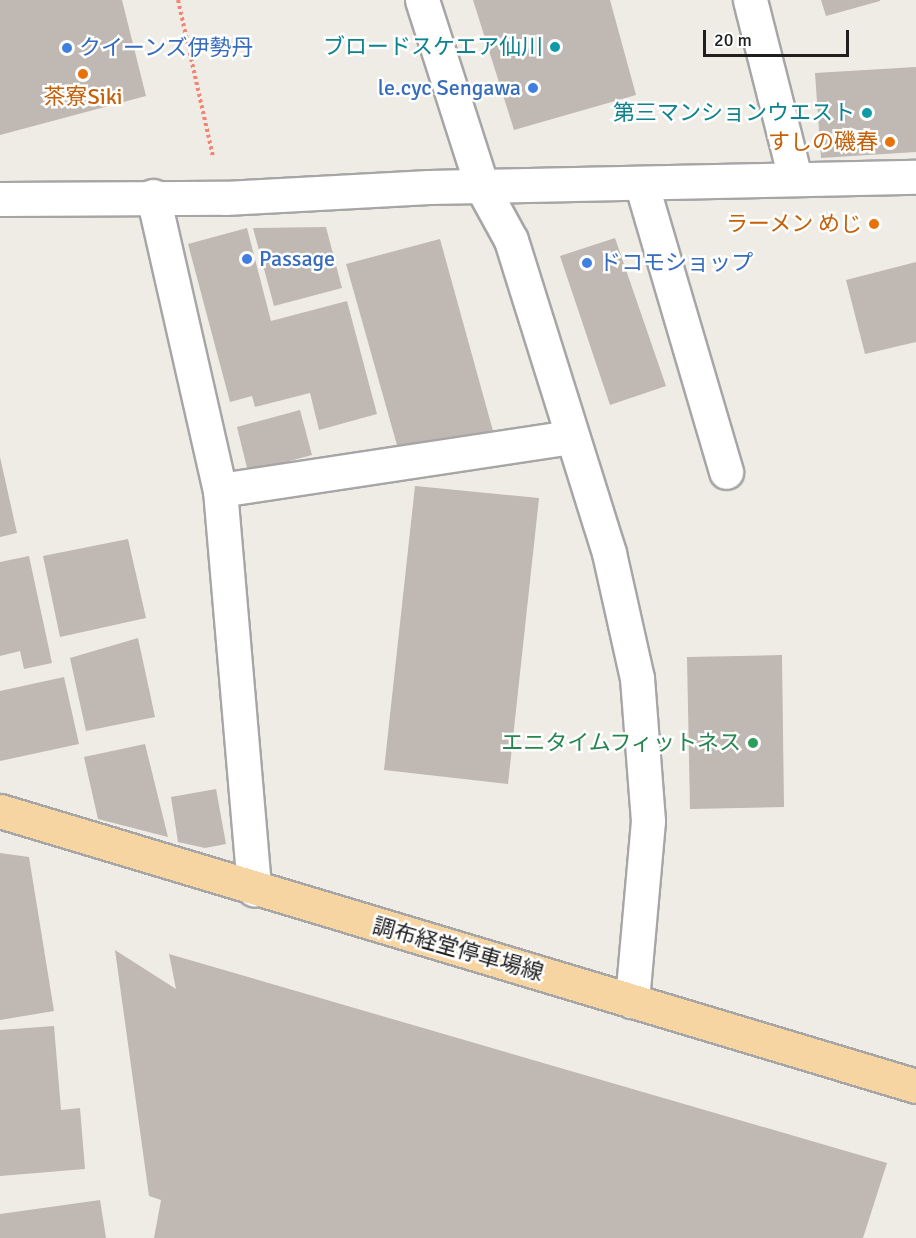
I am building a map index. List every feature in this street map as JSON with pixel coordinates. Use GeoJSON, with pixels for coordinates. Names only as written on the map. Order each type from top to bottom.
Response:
{"type":"FeatureCollection","features":[{"type":"Feature","properties":{"kind":"main road","name":"調布経堂停車場線"},"geometry":{"type":"LineString","coordinates":[[0,811],[254,890],[916,1086]]}},
{"type":"Feature","properties":{"kind":"street"},"geometry":{"type":"LineString","coordinates":[[422,0],[482,187],[511,240],[570,437],[609,553],[638,678],[648,821],[632,1001]]}},
{"type":"Feature","properties":{"kind":"street"},"geometry":{"type":"LineString","coordinates":[[750,0],[795,178]]}},
{"type":"Feature","properties":{"kind":"street"},"geometry":{"type":"LineString","coordinates":[[0,199],[153,195],[225,198],[482,187],[642,186],[795,178],[916,177]]}},
{"type":"Feature","properties":{"kind":"street"},"geometry":{"type":"LineString","coordinates":[[642,186],[726,472]]}},
{"type":"Feature","properties":{"kind":"street"},"geometry":{"type":"LineString","coordinates":[[153,195],[220,490],[254,890]]}},
{"type":"Feature","properties":{"kind":"street"},"geometry":{"type":"LineString","coordinates":[[220,490],[570,437]]}},
{"type":"Feature","properties":{"kind":"path"},"geometry":{"type":"LineString","coordinates":[[178,0],[225,198]]}},
{"type":"Feature","properties":{"kind":"building","name":"クイーンズ伊勢丹"},"geometry":{"type":"Polygon","coordinates":[[[0,0],[122,0],[146,96],[0,135],[0,0]]]}},
{"type":"Feature","properties":{"kind":"building","name":"ブロードスケエア仙川"},"geometry":{"type":"Polygon","coordinates":[[[473,0],[610,0],[636,95],[514,130],[473,0]]]}},
{"type":"Feature","properties":{"kind":"building"},"geometry":{"type":"Polygon","coordinates":[[[821,0],[880,0],[880,1],[826,16],[821,0]]]}},
{"type":"Feature","properties":{"kind":"building","name":"第三マンションウエスト"},"geometry":{"type":"Polygon","coordinates":[[[916,67],[916,152],[821,158],[815,73],[916,67]]]}},
{"type":"Feature","properties":{"kind":"building"},"geometry":{"type":"Polygon","coordinates":[[[326,227],[342,288],[274,306],[253,228],[326,227]]]}},
{"type":"Feature","properties":{"kind":"building"},"geometry":{"type":"Polygon","coordinates":[[[247,228],[271,321],[347,301],[377,414],[319,430],[310,393],[255,407],[252,396],[230,402],[188,244],[247,228]]]}},
{"type":"Feature","properties":{"kind":"building"},"geometry":{"type":"Polygon","coordinates":[[[615,238],[666,386],[610,405],[560,256],[615,238]]]}},
{"type":"Feature","properties":{"kind":"building"},"geometry":{"type":"Polygon","coordinates":[[[440,239],[493,431],[400,456],[346,264],[440,239]]]}},
{"type":"Feature","properties":{"kind":"building"},"geometry":{"type":"Polygon","coordinates":[[[916,262],[916,342],[865,354],[846,280],[916,262]]]}},
{"type":"Feature","properties":{"kind":"building"},"geometry":{"type":"Polygon","coordinates":[[[300,410],[312,455],[248,472],[237,427],[300,410]]]}},
{"type":"Feature","properties":{"kind":"building"},"geometry":{"type":"Polygon","coordinates":[[[0,457],[17,533],[0,537],[0,457]]]}},
{"type":"Feature","properties":{"kind":"building"},"geometry":{"type":"Polygon","coordinates":[[[415,486],[539,498],[508,784],[384,770],[415,486]]]}},
{"type":"Feature","properties":{"kind":"building"},"geometry":{"type":"Polygon","coordinates":[[[128,539],[146,618],[60,637],[43,556],[128,539]]]}},
{"type":"Feature","properties":{"kind":"building"},"geometry":{"type":"Polygon","coordinates":[[[29,556],[52,663],[24,669],[20,651],[0,656],[0,562],[29,556]]]}},
{"type":"Feature","properties":{"kind":"building"},"geometry":{"type":"Polygon","coordinates":[[[138,638],[155,717],[86,731],[70,658],[138,638]]]}},
{"type":"Feature","properties":{"kind":"building"},"geometry":{"type":"Polygon","coordinates":[[[782,655],[784,807],[690,809],[687,657],[782,655]]]}},
{"type":"Feature","properties":{"kind":"building"},"geometry":{"type":"Polygon","coordinates":[[[64,677],[79,744],[0,761],[0,691],[64,677]]]}},
{"type":"Feature","properties":{"kind":"building"},"geometry":{"type":"Polygon","coordinates":[[[145,744],[168,837],[98,819],[84,757],[145,744]]]}},
{"type":"Feature","properties":{"kind":"building"},"geometry":{"type":"Polygon","coordinates":[[[216,789],[226,844],[205,848],[178,842],[171,797],[216,789]]]}},
{"type":"Feature","properties":{"kind":"building"},"geometry":{"type":"Polygon","coordinates":[[[0,853],[29,857],[54,1011],[0,1020],[0,853]]]}},
{"type":"Feature","properties":{"kind":"building"},"geometry":{"type":"Polygon","coordinates":[[[115,950],[176,989],[169,954],[887,1163],[863,1238],[154,1238],[161,1200],[149,1196],[115,950]]]}},
{"type":"Feature","properties":{"kind":"building"},"geometry":{"type":"Polygon","coordinates":[[[54,1026],[61,1110],[80,1108],[85,1169],[0,1176],[0,1030],[54,1026]]]}},
{"type":"Feature","properties":{"kind":"building"},"geometry":{"type":"Polygon","coordinates":[[[100,1200],[106,1238],[0,1238],[0,1214],[100,1200]]]}},
{"type":"Feature","properties":{"kind":"place","name":"ブロードスケエア仙川"},"geometry":{"type":"Point","coordinates":[555,47]}},
{"type":"Feature","properties":{"kind":"place","name":"クイーンズ伊勢丹"},"geometry":{"type":"Point","coordinates":[67,48]}},
{"type":"Feature","properties":{"kind":"place","name":"茶寮Siki"},"geometry":{"type":"Point","coordinates":[83,74]}},
{"type":"Feature","properties":{"kind":"place","name":"le.cyc Sengawa"},"geometry":{"type":"Point","coordinates":[533,88]}},
{"type":"Feature","properties":{"kind":"place","name":"第三マンションウエスト"},"geometry":{"type":"Point","coordinates":[867,113]}},
{"type":"Feature","properties":{"kind":"place","name":"すしの磯春"},"geometry":{"type":"Point","coordinates":[890,142]}},
{"type":"Feature","properties":{"kind":"place","name":"ラーメン めじ"},"geometry":{"type":"Point","coordinates":[874,224]}},
{"type":"Feature","properties":{"kind":"place","name":"Passage"},"geometry":{"type":"Point","coordinates":[247,259]}},
{"type":"Feature","properties":{"kind":"place","name":"ドコモショップ"},"geometry":{"type":"Point","coordinates":[587,263]}},
{"type":"Feature","properties":{"kind":"place","name":"エニタイムフィットネス"},"geometry":{"type":"Point","coordinates":[753,743]}}]}
